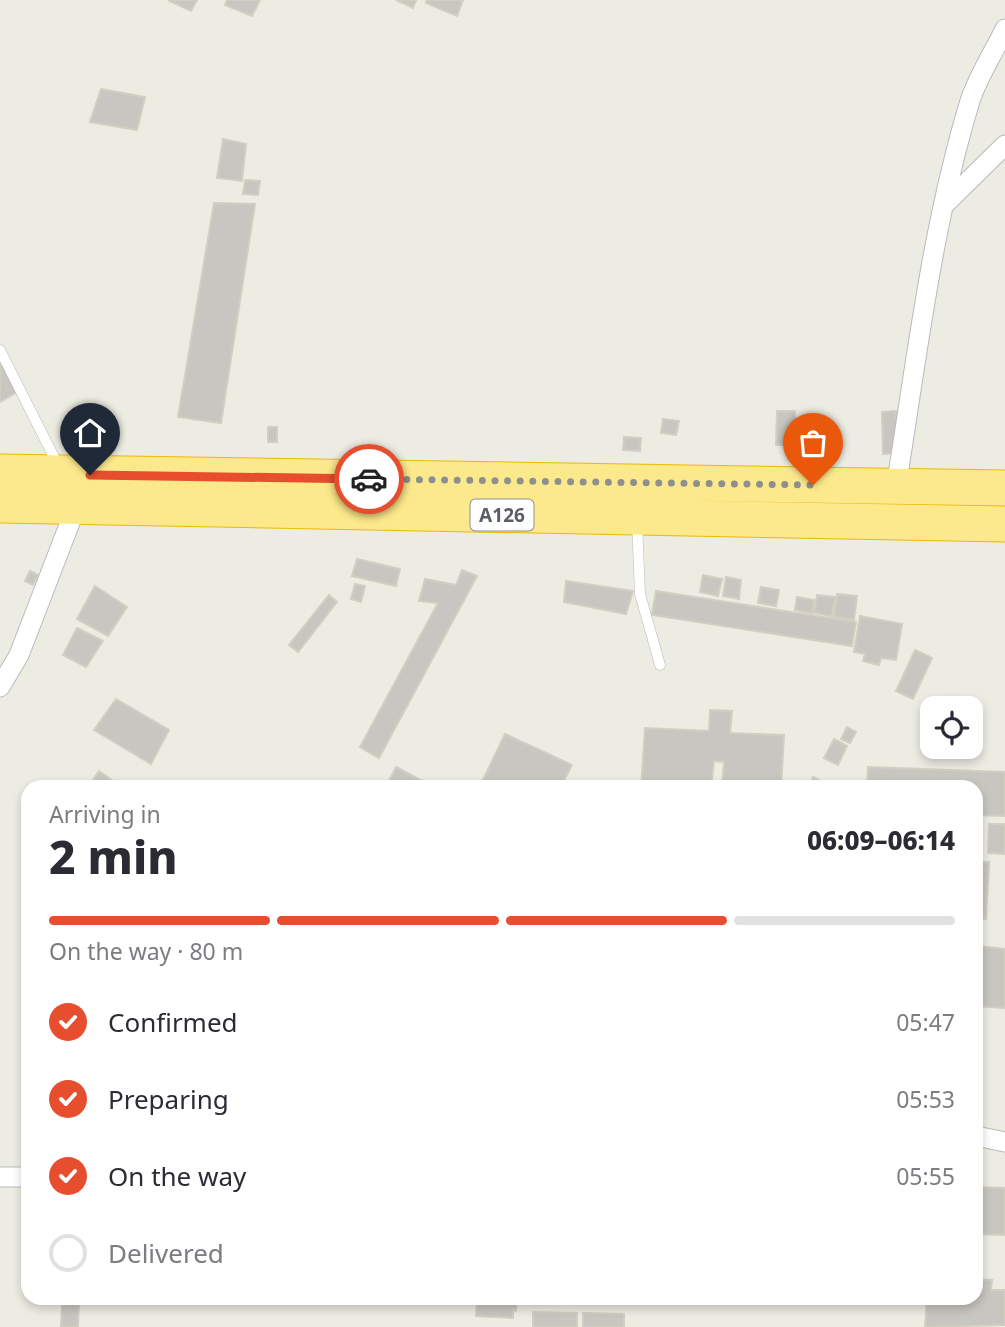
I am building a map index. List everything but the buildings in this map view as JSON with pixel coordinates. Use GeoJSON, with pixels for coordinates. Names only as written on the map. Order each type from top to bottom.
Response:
{"type":"FeatureCollection","features":[{"type":"Feature","properties":{"kind":"highway","name":"A126"},"geometry":{"type":"LineString","coordinates":[[0,472],[1005,488]]}},
{"type":"Feature","properties":{"kind":"highway","name":"A126"},"geometry":{"type":"LineString","coordinates":[[0,505],[1005,524]]}},
{"type":"Feature","properties":{"kind":"street"},"geometry":{"type":"LineString","coordinates":[[896,486],[928,280],[944,205],[971,98],[1005,29]]}},
{"type":"Feature","properties":{"kind":"street"},"geometry":{"type":"LineString","coordinates":[[944,205],[1005,145]]}},
{"type":"Feature","properties":{"kind":"street"},"geometry":{"type":"LineString","coordinates":[[0,687],[19,656],[76,507]]}},
{"type":"Feature","properties":{"kind":"street"},"geometry":{"type":"LineString","coordinates":[[983,1137],[1005,1142]]}},
{"type":"Feature","properties":{"kind":"street"},"geometry":{"type":"LineString","coordinates":[[0,1177],[21,1177]]}},
{"type":"Feature","properties":{"kind":"lane"},"geometry":{"type":"LineString","coordinates":[[0,350],[63,475]]}},
{"type":"Feature","properties":{"kind":"lane"},"geometry":{"type":"LineString","coordinates":[[637,517],[640,594],[660,665]]}},
{"type":"Feature","properties":{"kind":"way so far"},"geometry":{"type":"LineString","coordinates":[[369,479],[813,485]]}},
{"type":"Feature","properties":{"kind":"route"},"geometry":{"type":"LineString","coordinates":[[90,475],[369,479]]}}]}
